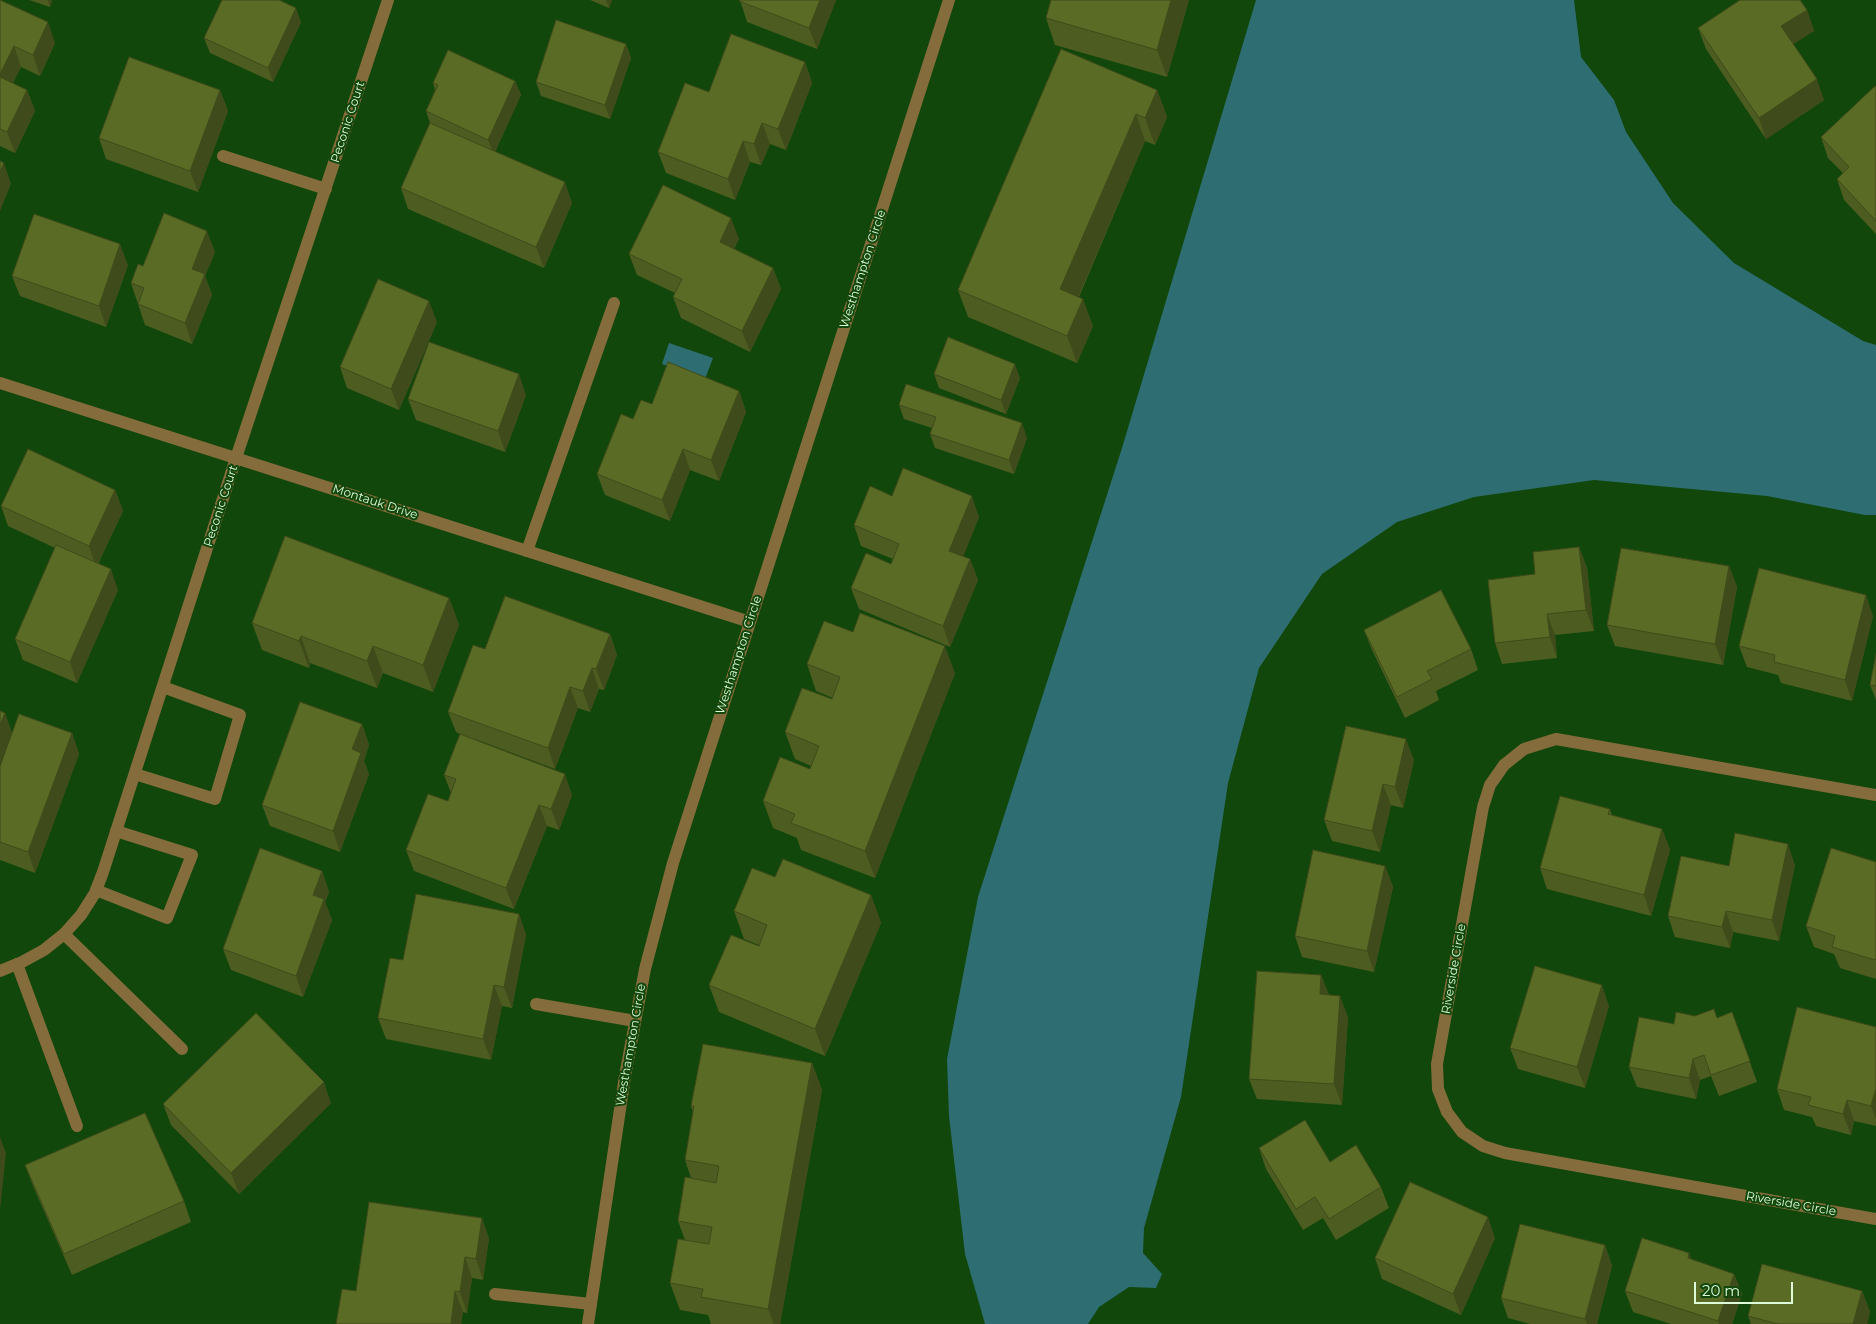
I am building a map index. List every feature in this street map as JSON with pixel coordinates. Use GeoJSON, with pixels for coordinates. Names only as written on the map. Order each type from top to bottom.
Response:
{"type":"FeatureCollection","features":[{"type":"Feature","properties":{"kind":"street","name":"Peconic Court"},"geometry":{"type":"LineString","coordinates":[[0,971],[44,950],[64,934],[81,915],[96,890],[236,458],[388,0]]}},
{"type":"Feature","properties":{"kind":"street","name":"Westhampton Circle"},"geometry":{"type":"LineString","coordinates":[[588,1324],[635,1021],[645,968],[673,863],[949,0]]}},
{"type":"Feature","properties":{"kind":"street"},"geometry":{"type":"LineString","coordinates":[[223,156],[326,189]]}},
{"type":"Feature","properties":{"kind":"street"},"geometry":{"type":"LineString","coordinates":[[527,551],[614,303]]}},
{"type":"Feature","properties":{"kind":"street","name":"Montauk Drive"},"geometry":{"type":"LineString","coordinates":[[0,383],[750,622]]}},
{"type":"Feature","properties":{"kind":"street"},"geometry":{"type":"LineString","coordinates":[[135,774],[215,799],[240,715],[163,687]]}},
{"type":"Feature","properties":{"kind":"street","name":"Riverside Circle"},"geometry":{"type":"LineString","coordinates":[[1876,795],[1556,739],[1524,749],[1504,765],[1490,785],[1483,807],[1437,1064],[1438,1089],[1447,1112],[1462,1132],[1483,1146],[1505,1153],[1876,1219]]}},
{"type":"Feature","properties":{"kind":"street"},"geometry":{"type":"LineString","coordinates":[[96,890],[166,918],[192,855],[116,831]]}},
{"type":"Feature","properties":{"kind":"street"},"geometry":{"type":"LineString","coordinates":[[64,934],[182,1049]]}},
{"type":"Feature","properties":{"kind":"street"},"geometry":{"type":"LineString","coordinates":[[17,964],[77,1126]]}},
{"type":"Feature","properties":{"kind":"street"},"geometry":{"type":"LineString","coordinates":[[536,1004],[635,1021]]}},
{"type":"Feature","properties":{"kind":"street"},"geometry":{"type":"LineString","coordinates":[[496,1294],[591,1304]]}},
{"type":"Feature","properties":{"kind":"water"},"geometry":{"type":"Polygon","coordinates":[[[1256,0],[1574,0],[1581,57],[1614,100],[1626,132],[1673,203],[1734,263],[1863,341],[1876,345],[1876,515],[1865,515],[1767,496],[1594,480],[1474,497],[1397,522],[1322,574],[1259,668],[1228,783],[1181,1097],[1144,1228],[1143,1253],[1162,1274],[1156,1288],[1129,1287],[1099,1307],[1088,1324],[985,1324],[965,1254],[949,1116],[947,1059],[978,897],[1122,448],[1256,0]]]}},
{"type":"Feature","properties":{"kind":"water"},"geometry":{"type":"Polygon","coordinates":[[[669,343],[713,358],[705,379],[662,364],[669,343]]]}},
{"type":"Feature","properties":{"kind":"building"},"geometry":{"type":"Polygon","coordinates":[[[0,0],[48,22],[33,55],[14,46],[0,74],[0,0]]]}},
{"type":"Feature","properties":{"kind":"building"},"geometry":{"type":"Polygon","coordinates":[[[222,0],[279,0],[296,8],[268,68],[204,38],[222,0]]]}},
{"type":"Feature","properties":{"kind":"building"},"geometry":{"type":"Polygon","coordinates":[[[740,0],[820,0],[809,28],[740,0]]]}},
{"type":"Feature","properties":{"kind":"building"},"geometry":{"type":"Polygon","coordinates":[[[1051,0],[1171,0],[1157,50],[1046,18],[1051,0]]]}},
{"type":"Feature","properties":{"kind":"building"},"geometry":{"type":"Polygon","coordinates":[[[1740,0],[1800,0],[1807,10],[1781,26],[1817,79],[1759,118],[1698,28],[1740,0]]]}},
{"type":"Feature","properties":{"kind":"building"},"geometry":{"type":"Polygon","coordinates":[[[556,20],[626,44],[605,105],[536,82],[556,20]]]}},
{"type":"Feature","properties":{"kind":"building"},"geometry":{"type":"Polygon","coordinates":[[[731,34],[805,62],[778,129],[762,123],[754,144],[743,141],[728,179],[658,152],[685,83],[709,92],[731,34]]]}},
{"type":"Feature","properties":{"kind":"building"},"geometry":{"type":"Polygon","coordinates":[[[1061,49],[1157,90],[1145,118],[1136,114],[1060,289],[1083,299],[1067,336],[958,290],[1061,49]]]}},
{"type":"Feature","properties":{"kind":"building"},"geometry":{"type":"Polygon","coordinates":[[[448,50],[515,81],[488,140],[426,111],[438,85],[433,83],[448,50]]]}},
{"type":"Feature","properties":{"kind":"building"},"geometry":{"type":"Polygon","coordinates":[[[129,57],[220,90],[190,171],[99,138],[129,57]]]}},
{"type":"Feature","properties":{"kind":"building"},"geometry":{"type":"Polygon","coordinates":[[[0,77],[27,90],[7,132],[0,129],[0,77]]]}},
{"type":"Feature","properties":{"kind":"building"},"geometry":{"type":"Polygon","coordinates":[[[1875,86],[1876,221],[1837,179],[1849,167],[1821,137],[1875,86]]]}},
{"type":"Feature","properties":{"kind":"building"},"geometry":{"type":"Polygon","coordinates":[[[430,123],[565,182],[536,247],[401,188],[430,123]]]}},
{"type":"Feature","properties":{"kind":"building"},"geometry":{"type":"Polygon","coordinates":[[[0,161],[4,163],[0,172],[0,161]]]}},
{"type":"Feature","properties":{"kind":"building"},"geometry":{"type":"Polygon","coordinates":[[[663,185],[731,218],[720,242],[773,268],[742,331],[673,297],[682,279],[629,254],[663,185]]]}},
{"type":"Feature","properties":{"kind":"building"},"geometry":{"type":"Polygon","coordinates":[[[164,213],[207,231],[192,269],[205,274],[185,323],[138,304],[144,288],[131,283],[138,264],[143,266],[164,213]]]}},
{"type":"Feature","properties":{"kind":"building"},"geometry":{"type":"Polygon","coordinates":[[[34,214],[120,244],[99,306],[12,276],[34,214]]]}},
{"type":"Feature","properties":{"kind":"building"},"geometry":{"type":"Polygon","coordinates":[[[378,279],[429,301],[391,389],[340,367],[378,279]]]}},
{"type":"Feature","properties":{"kind":"building"},"geometry":{"type":"Polygon","coordinates":[[[948,337],[1015,364],[1001,400],[934,374],[948,337]]]}},
{"type":"Feature","properties":{"kind":"building"},"geometry":{"type":"Polygon","coordinates":[[[429,342],[519,374],[498,431],[408,399],[429,342]]]}},
{"type":"Feature","properties":{"kind":"building"},"geometry":{"type":"Polygon","coordinates":[[[668,362],[739,391],[711,460],[683,449],[662,500],[597,474],[621,414],[633,419],[641,400],[652,404],[668,362]]]}},
{"type":"Feature","properties":{"kind":"building"},"geometry":{"type":"Polygon","coordinates":[[[906,384],[1022,423],[1009,460],[930,434],[936,417],[899,405],[906,384]]]}},
{"type":"Feature","properties":{"kind":"building"},"geometry":{"type":"Polygon","coordinates":[[[28,449],[115,490],[89,546],[1,506],[28,449]]]}},
{"type":"Feature","properties":{"kind":"building"},"geometry":{"type":"Polygon","coordinates":[[[903,468],[972,496],[949,551],[970,559],[943,626],[851,588],[866,553],[891,564],[899,544],[854,525],[870,486],[892,496],[903,468]]]}},
{"type":"Feature","properties":{"kind":"building"},"geometry":{"type":"Polygon","coordinates":[[[285,536],[449,598],[423,665],[373,646],[367,661],[301,636],[299,641],[252,623],[285,536]]]}},
{"type":"Feature","properties":{"kind":"building"},"geometry":{"type":"Polygon","coordinates":[[[56,545],[111,569],[70,662],[15,639],[56,545]]]}},
{"type":"Feature","properties":{"kind":"building"},"geometry":{"type":"Polygon","coordinates":[[[1579,547],[1586,610],[1547,614],[1550,637],[1495,643],[1488,580],[1535,574],[1533,552],[1579,547]]]}},
{"type":"Feature","properties":{"kind":"building"},"geometry":{"type":"Polygon","coordinates":[[[1621,548],[1729,566],[1715,644],[1607,625],[1621,548]]]}},
{"type":"Feature","properties":{"kind":"building"},"geometry":{"type":"Polygon","coordinates":[[[1759,568],[1866,595],[1845,680],[1774,662],[1775,655],[1739,646],[1759,568]]]}},
{"type":"Feature","properties":{"kind":"building"},"geometry":{"type":"Polygon","coordinates":[[[1441,590],[1471,649],[1427,671],[1432,679],[1397,697],[1364,630],[1441,590]]]}},
{"type":"Feature","properties":{"kind":"building"},"geometry":{"type":"Polygon","coordinates":[[[505,596],[610,634],[596,669],[592,668],[583,691],[570,687],[548,748],[448,712],[473,645],[485,649],[505,596]]]}},
{"type":"Feature","properties":{"kind":"building"},"geometry":{"type":"Polygon","coordinates":[[[860,613],[945,646],[865,851],[791,823],[795,814],[763,801],[780,757],[810,769],[819,746],[785,732],[802,688],[832,699],[840,677],[807,664],[824,621],[853,632],[860,613]]]}},
{"type":"Feature","properties":{"kind":"building"},"geometry":{"type":"Polygon","coordinates":[[[1876,654],[1876,686],[1870,685],[1876,654]]]}},
{"type":"Feature","properties":{"kind":"building"},"geometry":{"type":"Polygon","coordinates":[[[300,702],[362,724],[352,749],[361,753],[333,831],[262,805],[300,702]]]}},
{"type":"Feature","properties":{"kind":"building"},"geometry":{"type":"Polygon","coordinates":[[[0,711],[5,713],[0,725],[0,711]]]}},
{"type":"Feature","properties":{"kind":"building"},"geometry":{"type":"Polygon","coordinates":[[[19,714],[72,733],[28,852],[0,842],[0,766],[19,714]]]}},
{"type":"Feature","properties":{"kind":"building"},"geometry":{"type":"Polygon","coordinates":[[[1346,726],[1406,739],[1395,787],[1383,784],[1372,831],[1324,820],[1346,726]]]}},
{"type":"Feature","properties":{"kind":"building"},"geometry":{"type":"Polygon","coordinates":[[[460,734],[565,774],[551,809],[539,805],[506,888],[406,850],[428,794],[448,801],[456,779],[444,775],[460,734]]]}},
{"type":"Feature","properties":{"kind":"building"},"geometry":{"type":"Polygon","coordinates":[[[1560,796],[1610,809],[1608,814],[1662,829],[1644,895],[1540,868],[1560,796]]]}},
{"type":"Feature","properties":{"kind":"building"},"geometry":{"type":"Polygon","coordinates":[[[1735,833],[1788,844],[1772,920],[1726,911],[1722,927],[1668,916],[1681,856],[1729,866],[1735,833]]]}},
{"type":"Feature","properties":{"kind":"building"},"geometry":{"type":"Polygon","coordinates":[[[260,848],[322,871],[313,895],[324,899],[296,976],[223,949],[260,848]]]}},
{"type":"Feature","properties":{"kind":"building"},"geometry":{"type":"Polygon","coordinates":[[[1831,848],[1876,862],[1875,960],[1832,947],[1835,936],[1806,926],[1831,848]]]}},
{"type":"Feature","properties":{"kind":"building"},"geometry":{"type":"Polygon","coordinates":[[[1313,850],[1385,866],[1367,951],[1295,936],[1313,850]]]}},
{"type":"Feature","properties":{"kind":"building"},"geometry":{"type":"Polygon","coordinates":[[[783,859],[871,895],[815,1029],[709,985],[731,935],[759,946],[767,925],[734,911],[752,868],[775,877],[783,859]]]}},
{"type":"Feature","properties":{"kind":"building"},"geometry":{"type":"Polygon","coordinates":[[[416,894],[519,914],[504,987],[494,985],[483,1039],[378,1018],[390,958],[403,960],[416,894]]]}},
{"type":"Feature","properties":{"kind":"building"},"geometry":{"type":"Polygon","coordinates":[[[1535,966],[1602,985],[1577,1067],[1510,1048],[1535,966]]]}},
{"type":"Feature","properties":{"kind":"building"},"geometry":{"type":"Polygon","coordinates":[[[1257,971],[1321,975],[1320,994],[1340,996],[1334,1084],[1249,1079],[1257,971]]]}},
{"type":"Feature","properties":{"kind":"building"},"geometry":{"type":"Polygon","coordinates":[[[1797,1007],[1876,1027],[1876,1088],[1871,1106],[1847,1100],[1843,1114],[1808,1105],[1811,1097],[1777,1089],[1797,1007]]]}},
{"type":"Feature","properties":{"kind":"building"},"geometry":{"type":"Polygon","coordinates":[[[1714,1009],[1717,1018],[1732,1012],[1750,1061],[1711,1075],[1704,1055],[1693,1059],[1689,1078],[1629,1067],[1639,1017],[1674,1024],[1676,1012],[1695,1016],[1714,1009]]]}},
{"type":"Feature","properties":{"kind":"building"},"geometry":{"type":"Polygon","coordinates":[[[256,1013],[324,1082],[231,1173],[163,1104],[256,1013]]]}},
{"type":"Feature","properties":{"kind":"building"},"geometry":{"type":"Polygon","coordinates":[[[703,1044],[812,1063],[768,1309],[701,1297],[703,1289],[670,1283],[678,1239],[709,1244],[712,1227],[678,1221],[685,1177],[716,1183],[719,1166],[685,1160],[694,1106],[691,1106],[703,1044]]]}},
{"type":"Feature","properties":{"kind":"building"},"geometry":{"type":"Polygon","coordinates":[[[145,1113],[184,1201],[64,1254],[25,1165],[145,1113]]]}},
{"type":"Feature","properties":{"kind":"building"},"geometry":{"type":"Polygon","coordinates":[[[1305,1120],[1330,1162],[1356,1145],[1381,1187],[1329,1219],[1315,1197],[1296,1209],[1259,1148],[1305,1120]]]}},
{"type":"Feature","properties":{"kind":"building"},"geometry":{"type":"Polygon","coordinates":[[[1410,1182],[1488,1217],[1453,1294],[1375,1258],[1410,1182]]]}},
{"type":"Feature","properties":{"kind":"building"},"geometry":{"type":"Polygon","coordinates":[[[369,1202],[482,1218],[476,1259],[465,1257],[460,1292],[455,1291],[451,1324],[336,1324],[342,1289],[356,1291],[369,1202]]]}},
{"type":"Feature","properties":{"kind":"building"},"geometry":{"type":"Polygon","coordinates":[[[1520,1224],[1605,1245],[1585,1319],[1501,1298],[1520,1224]]]}},
{"type":"Feature","properties":{"kind":"building"},"geometry":{"type":"Polygon","coordinates":[[[1642,1238],[1689,1253],[1688,1258],[1734,1274],[1718,1321],[1625,1291],[1642,1238]]]}},
{"type":"Feature","properties":{"kind":"building"},"geometry":{"type":"Polygon","coordinates":[[[1762,1264],[1862,1291],[1853,1324],[1778,1324],[1748,1316],[1762,1264]]]}}]}
